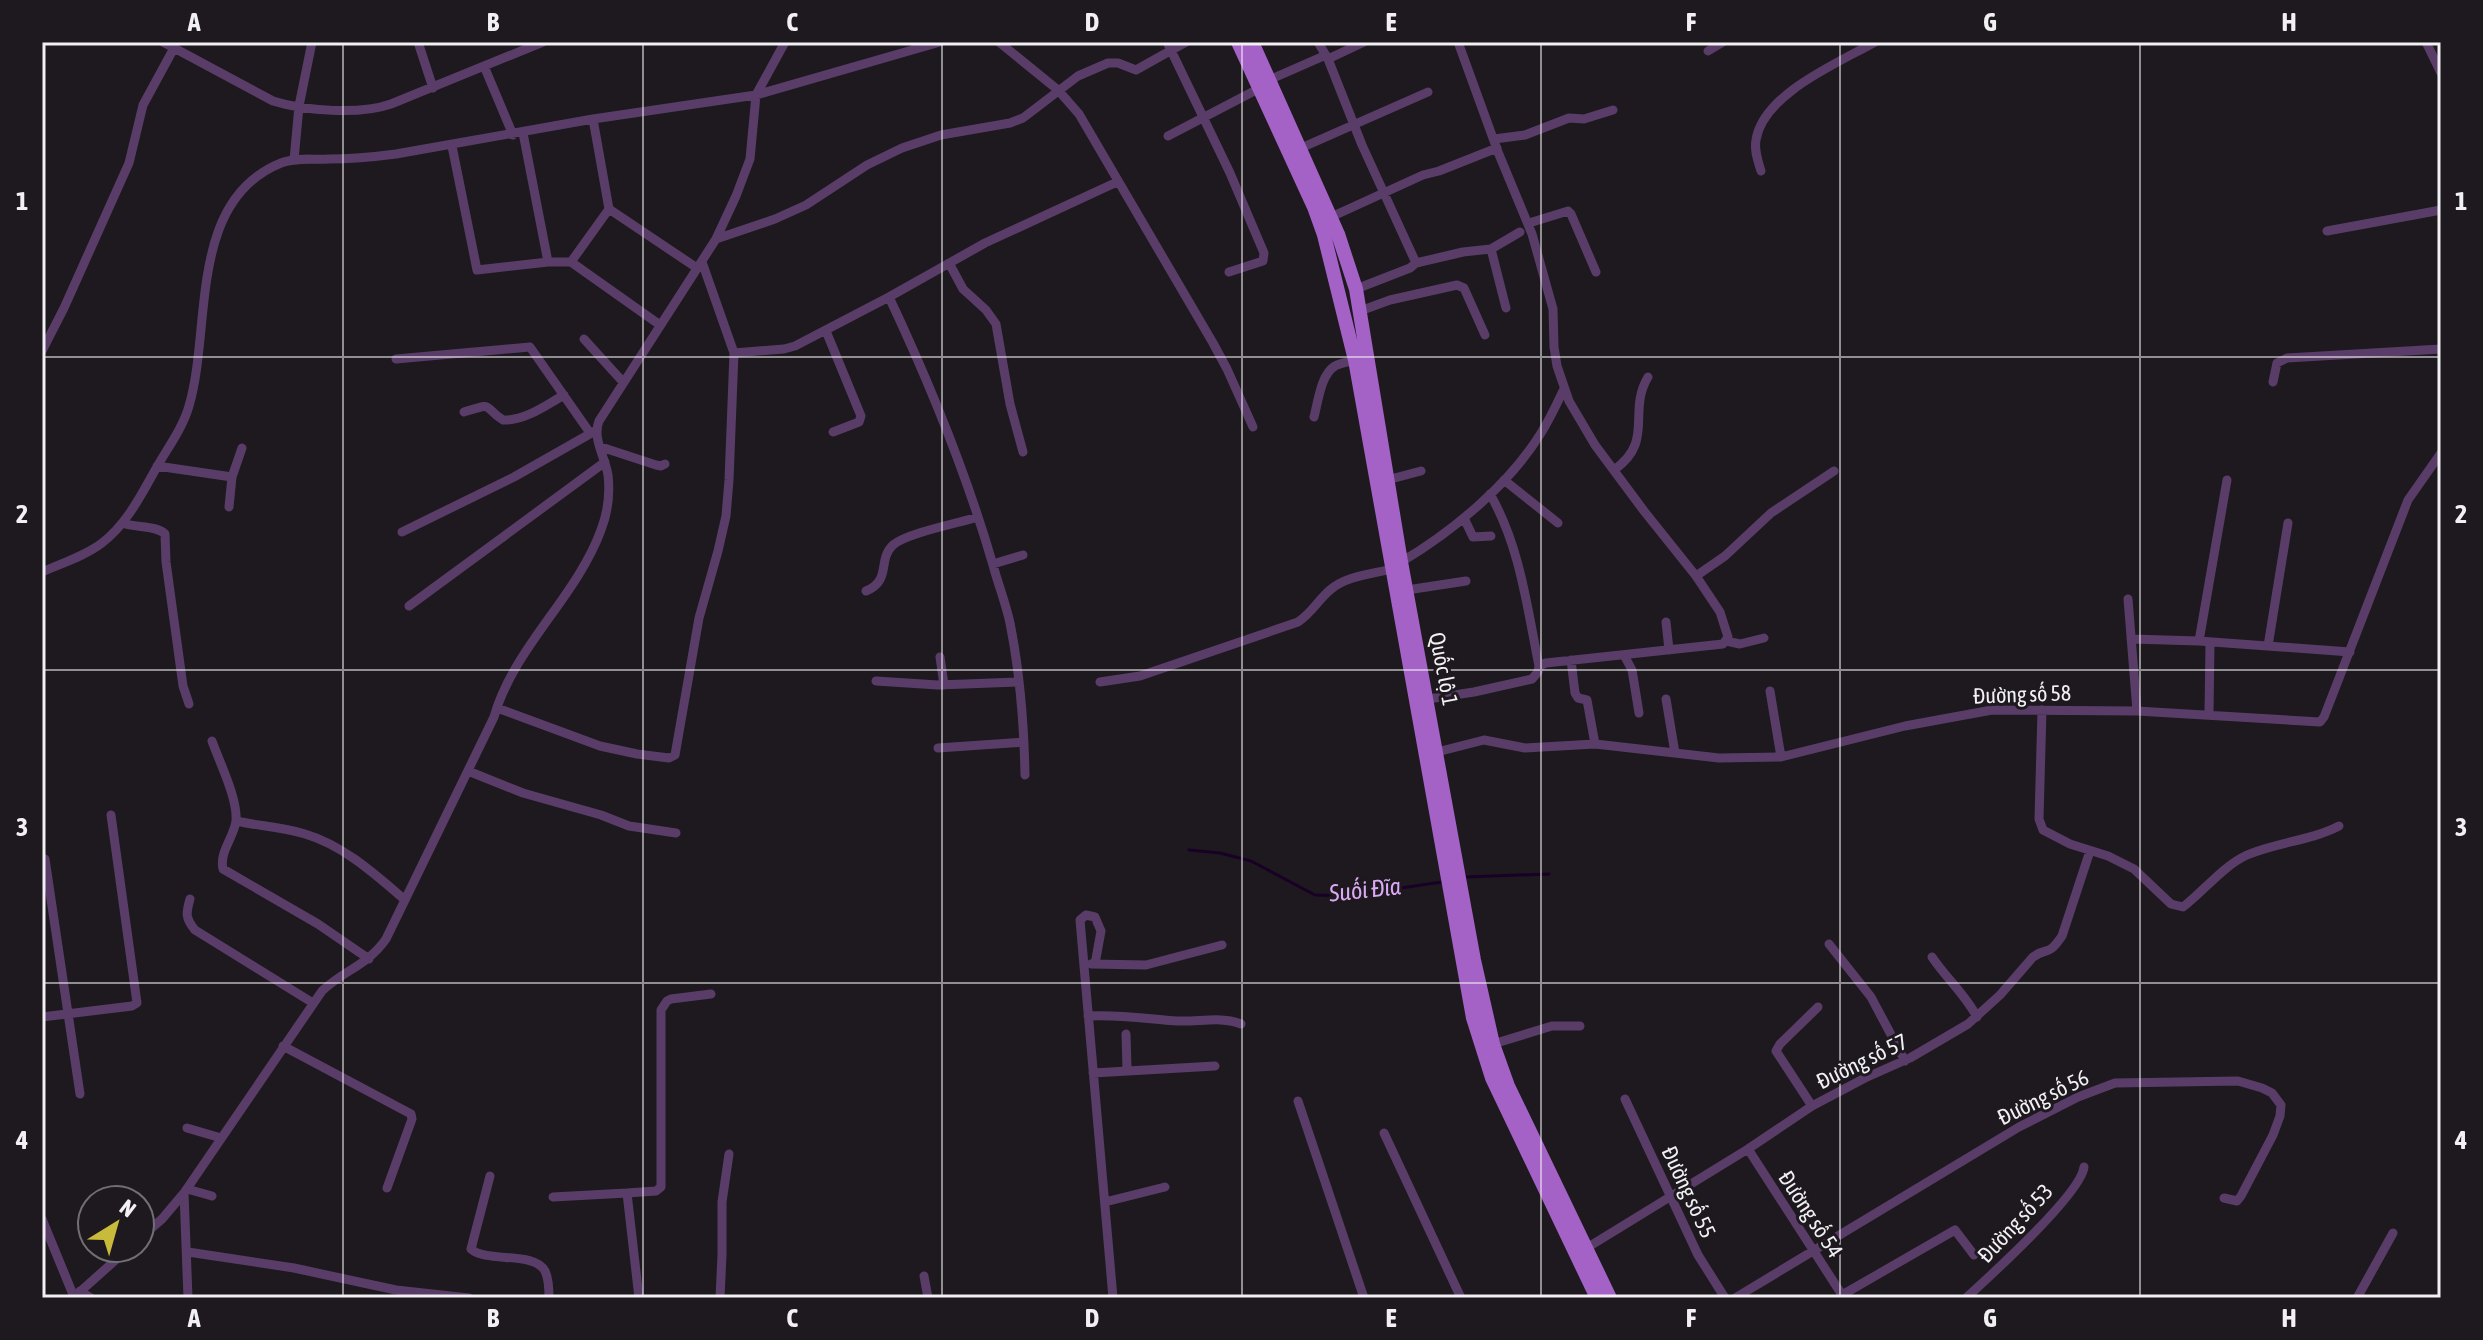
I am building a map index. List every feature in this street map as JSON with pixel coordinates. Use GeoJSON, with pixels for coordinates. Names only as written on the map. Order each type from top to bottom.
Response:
{"type":"FeatureCollection","features":[{"type":"Feature","properties":{"kind":"highway","name":"Quốc lộ 1"},"geometry":{"type":"LineString","coordinates":[[1238,42],[1301,148],[1331,217],[1356,289],[1387,480],[1396,566],[1407,590],[1428,699],[1451,868]]}},
{"type":"Feature","properties":{"kind":"highway","name":"Quốc lộ 1"},"geometry":{"type":"LineString","coordinates":[[1252,42],[1264,84],[1324,235],[1355,360],[1451,868],[1493,1044],[1508,1086],[1610,1298]]}},
{"type":"Feature","properties":{"kind":"highway","name":"Quốc lộ 1"},"geometry":{"type":"LineString","coordinates":[[1456,890],[1473,1018],[1492,1078],[1597,1298]]}},
{"type":"Feature","properties":{"kind":"street"},"geometry":{"type":"LineString","coordinates":[[163,42],[273,101],[354,110],[378,108],[543,42]]}},
{"type":"Feature","properties":{"kind":"street"},"geometry":{"type":"LineString","coordinates":[[294,160],[299,106],[312,42]]}},
{"type":"Feature","properties":{"kind":"street"},"geometry":{"type":"LineString","coordinates":[[418,42],[433,88]]}},
{"type":"Feature","properties":{"kind":"street"},"geometry":{"type":"LineString","coordinates":[[402,532],[514,477],[593,432],[716,239],[750,159],[756,95],[785,42]]}},
{"type":"Feature","properties":{"kind":"street"},"geometry":{"type":"LineString","coordinates":[[42,572],[94,549],[108,539],[136,504],[185,419],[191,400],[212,254],[224,213],[240,192],[280,164],[294,160],[364,158],[452,146],[593,119],[756,95],[940,42]]}},
{"type":"Feature","properties":{"kind":"street"},"geometry":{"type":"LineString","coordinates":[[716,239],[806,205],[867,165],[902,148],[941,135],[1010,123],[1023,118],[1078,76],[1108,63],[1118,63],[1136,70],[1169,46],[1186,42]]}},
{"type":"Feature","properties":{"kind":"street"},"geometry":{"type":"LineString","coordinates":[[1318,42],[1416,263]]}},
{"type":"Feature","properties":{"kind":"street"},"geometry":{"type":"LineString","coordinates":[[1168,136],[1264,84],[1364,42]]}},
{"type":"Feature","properties":{"kind":"street"},"geometry":{"type":"LineString","coordinates":[[1458,42],[1529,223],[1553,309],[1554,347],[1564,389],[1579,421],[1720,612],[1728,637],[1723,644],[1539,666]]}},
{"type":"Feature","properties":{"kind":"street"},"geometry":{"type":"LineString","coordinates":[[1708,51],[1723,42]]}},
{"type":"Feature","properties":{"kind":"street"},"geometry":{"type":"LineString","coordinates":[[1761,171],[1755,151],[1756,137],[1771,108],[1804,83],[1875,42]]}},
{"type":"Feature","properties":{"kind":"street"},"geometry":{"type":"LineString","coordinates":[[2426,42],[2441,73]]}},
{"type":"Feature","properties":{"kind":"street"},"geometry":{"type":"LineString","coordinates":[[1001,43],[1058,90],[1079,114],[1220,356],[1253,427]]}},
{"type":"Feature","properties":{"kind":"street"},"geometry":{"type":"LineString","coordinates":[[1169,46],[1264,253],[1263,261],[1229,272]]}},
{"type":"Feature","properties":{"kind":"street"},"geometry":{"type":"LineString","coordinates":[[42,351],[129,163],[143,105],[174,48]]}},
{"type":"Feature","properties":{"kind":"street"},"geometry":{"type":"LineString","coordinates":[[484,66],[518,134],[548,262]]}},
{"type":"Feature","properties":{"kind":"street"},"geometry":{"type":"LineString","coordinates":[[1301,148],[1428,92]]}},
{"type":"Feature","properties":{"kind":"street"},"geometry":{"type":"LineString","coordinates":[[1331,217],[1496,143],[1569,118],[1584,119],[1613,110]]}},
{"type":"Feature","properties":{"kind":"street"},"geometry":{"type":"LineString","coordinates":[[571,262],[609,209],[593,119]]}},
{"type":"Feature","properties":{"kind":"street"},"geometry":{"type":"LineString","coordinates":[[452,146],[477,270],[571,262],[660,325]]}},
{"type":"Feature","properties":{"kind":"street"},"geometry":{"type":"LineString","coordinates":[[734,353],[784,349],[826,331],[985,243],[1117,182]]}},
{"type":"Feature","properties":{"kind":"street"},"geometry":{"type":"LineString","coordinates":[[497,708],[619,751],[669,758],[675,755],[693,642],[726,516],[734,353],[699,265],[609,209]]}},
{"type":"Feature","properties":{"kind":"street"},"geometry":{"type":"LineString","coordinates":[[2327,231],[2441,210]]}},
{"type":"Feature","properties":{"kind":"street"},"geometry":{"type":"LineString","coordinates":[[1529,223],[1568,211],[1596,272]]}},
{"type":"Feature","properties":{"kind":"street"},"geometry":{"type":"LineString","coordinates":[[1356,289],[1416,263],[1491,249],[1520,232]]}},
{"type":"Feature","properties":{"kind":"street"},"geometry":{"type":"LineString","coordinates":[[1491,249],[1506,308]]}},
{"type":"Feature","properties":{"kind":"street"},"geometry":{"type":"LineString","coordinates":[[949,263],[963,289],[996,324],[1010,404],[1023,452]]}},
{"type":"Feature","properties":{"kind":"street"},"geometry":{"type":"LineString","coordinates":[[1360,311],[1390,300],[1457,285],[1464,288],[1485,335]]}},
{"type":"Feature","properties":{"kind":"street"},"geometry":{"type":"LineString","coordinates":[[889,297],[929,382],[993,564],[1009,621],[1018,682],[1025,775]]}},
{"type":"Feature","properties":{"kind":"street"},"geometry":{"type":"LineString","coordinates":[[826,331],[861,416],[859,422],[833,432]]}},
{"type":"Feature","properties":{"kind":"street"},"geometry":{"type":"LineString","coordinates":[[584,339],[623,382]]}},
{"type":"Feature","properties":{"kind":"street"},"geometry":{"type":"LineString","coordinates":[[156,1224],[186,1191],[313,1003],[330,983],[369,959],[386,939],[511,675],[573,585],[596,542],[607,510],[609,491],[601,447],[530,347],[396,359]]}},
{"type":"Feature","properties":{"kind":"street"},"geometry":{"type":"LineString","coordinates":[[2273,382],[2277,363],[2287,358],[2441,349]]}},
{"type":"Feature","properties":{"kind":"street"},"geometry":{"type":"LineString","coordinates":[[1314,417],[1329,371],[1337,365],[1355,360]]}},
{"type":"Feature","properties":{"kind":"street"},"geometry":{"type":"LineString","coordinates":[[1614,470],[1633,451],[1640,418],[1638,403],[1641,388],[1648,377]]}},
{"type":"Feature","properties":{"kind":"street"},"geometry":{"type":"LineString","coordinates":[[1100,682],[1140,676],[1298,622],[1340,583],[1396,566],[1435,542],[1504,480],[1540,435],[1564,389]]}},
{"type":"Feature","properties":{"kind":"street"},"geometry":{"type":"LineString","coordinates":[[464,412],[484,405],[509,421],[564,395]]}},
{"type":"Feature","properties":{"kind":"street"},"geometry":{"type":"LineString","coordinates":[[601,447],[656,465],[665,464]]}},
{"type":"Feature","properties":{"kind":"street"},"geometry":{"type":"LineString","coordinates":[[229,507],[232,477],[242,448]]}},
{"type":"Feature","properties":{"kind":"street","name":"Đường số 58"},"geometry":{"type":"LineString","coordinates":[[1437,752],[1484,740],[1525,748],[1595,744],[1739,758],[1781,757],[1905,726],[1992,710],[2137,711],[2320,722],[2408,500],[2441,453]]}},
{"type":"Feature","properties":{"kind":"street"},"geometry":{"type":"LineString","coordinates":[[409,606],[605,462]]}},
{"type":"Feature","properties":{"kind":"street"},"geometry":{"type":"LineString","coordinates":[[157,466],[232,477]]}},
{"type":"Feature","properties":{"kind":"street"},"geometry":{"type":"LineString","coordinates":[[1387,480],[1421,471]]}},
{"type":"Feature","properties":{"kind":"street"},"geometry":{"type":"LineString","coordinates":[[1696,576],[1725,556],[1771,513],[1834,471]]}},
{"type":"Feature","properties":{"kind":"street"},"geometry":{"type":"LineString","coordinates":[[1504,480],[1558,523]]}},
{"type":"Feature","properties":{"kind":"street"},"geometry":{"type":"LineString","coordinates":[[2209,714],[2204,642],[2227,480]]}},
{"type":"Feature","properties":{"kind":"street"},"geometry":{"type":"LineString","coordinates":[[1428,699],[1532,679],[1538,672],[1517,562],[1505,521],[1490,494]]}},
{"type":"Feature","properties":{"kind":"street"},"geometry":{"type":"LineString","coordinates":[[866,591],[881,579],[889,550],[900,540],[978,517]]}},
{"type":"Feature","properties":{"kind":"street"},"geometry":{"type":"LineString","coordinates":[[1464,518],[1473,537],[1491,536]]}},
{"type":"Feature","properties":{"kind":"street"},"geometry":{"type":"LineString","coordinates":[[122,523],[162,529],[165,534],[183,686],[189,704]]}},
{"type":"Feature","properties":{"kind":"street"},"geometry":{"type":"LineString","coordinates":[[2268,646],[2288,523]]}},
{"type":"Feature","properties":{"kind":"street"},"geometry":{"type":"LineString","coordinates":[[993,564],[1023,555]]}},
{"type":"Feature","properties":{"kind":"street"},"geometry":{"type":"LineString","coordinates":[[1407,590],[1466,581]]}},
{"type":"Feature","properties":{"kind":"street"},"geometry":{"type":"LineString","coordinates":[[2128,599],[2137,711]]}},
{"type":"Feature","properties":{"kind":"street"},"geometry":{"type":"LineString","coordinates":[[1666,622],[1669,650]]}},
{"type":"Feature","properties":{"kind":"street"},"geometry":{"type":"LineString","coordinates":[[1726,641],[1740,644],[1764,638]]}},
{"type":"Feature","properties":{"kind":"street"},"geometry":{"type":"LineString","coordinates":[[2131,639],[2350,652]]}},
{"type":"Feature","properties":{"kind":"street"},"geometry":{"type":"LineString","coordinates":[[1624,655],[1632,670],[1639,713]]}},
{"type":"Feature","properties":{"kind":"street"},"geometry":{"type":"LineString","coordinates":[[940,657],[944,685]]}},
{"type":"Feature","properties":{"kind":"street"},"geometry":{"type":"LineString","coordinates":[[1571,660],[1576,697],[1587,700],[1595,744]]}},
{"type":"Feature","properties":{"kind":"street"},"geometry":{"type":"LineString","coordinates":[[876,681],[944,685],[1018,682]]}},
{"type":"Feature","properties":{"kind":"street"},"geometry":{"type":"LineString","coordinates":[[1770,691],[1781,757]]}},
{"type":"Feature","properties":{"kind":"street"},"geometry":{"type":"LineString","coordinates":[[1666,699],[1675,753]]}},
{"type":"Feature","properties":{"kind":"street"},"geometry":{"type":"LineString","coordinates":[[2042,710],[2039,819],[2043,830],[2134,869],[2171,904],[2183,907],[2244,856],[2320,836],[2339,826]]}},
{"type":"Feature","properties":{"kind":"street"},"geometry":{"type":"LineString","coordinates":[[212,741],[230,791],[236,821],[221,862],[223,869],[318,924],[369,959]]}},
{"type":"Feature","properties":{"kind":"street"},"geometry":{"type":"LineString","coordinates":[[938,748],[1024,742]]}},
{"type":"Feature","properties":{"kind":"street"},"geometry":{"type":"LineString","coordinates":[[468,771],[523,793],[629,826],[676,833]]}},
{"type":"Feature","properties":{"kind":"street"},"geometry":{"type":"LineString","coordinates":[[42,1017],[137,1003],[111,815]]}},
{"type":"Feature","properties":{"kind":"street"},"geometry":{"type":"LineString","coordinates":[[236,821],[318,839],[372,872],[405,900]]}},
{"type":"Feature","properties":{"kind":"street","name":"Đường số 57"},"geometry":{"type":"LineString","coordinates":[[1585,1249],[1812,1106],[1905,1061],[1977,1017],[2033,957],[2055,947],[2062,936],[2090,851]]}},
{"type":"Feature","properties":{"kind":"street"},"geometry":{"type":"LineString","coordinates":[[45,859],[80,1094]]}},
{"type":"Feature","properties":{"kind":"street"},"geometry":{"type":"LineString","coordinates":[[190,899],[187,921],[195,930],[313,1003]]}},
{"type":"Feature","properties":{"kind":"street"},"geometry":{"type":"LineString","coordinates":[[1829,944],[1871,997],[1905,1061]]}},
{"type":"Feature","properties":{"kind":"street"},"geometry":{"type":"LineString","coordinates":[[1113,1298],[1088,1016],[1089,964],[1146,965],[1222,945]]}},
{"type":"Feature","properties":{"kind":"street"},"geometry":{"type":"LineString","coordinates":[[1932,957],[1968,1000],[1977,1017]]}},
{"type":"Feature","properties":{"kind":"street"},"geometry":{"type":"LineString","coordinates":[[553,1197],[656,1191],[661,1187],[661,1010],[671,999],[711,994]]}},
{"type":"Feature","properties":{"kind":"street"},"geometry":{"type":"LineString","coordinates":[[1812,1106],[1776,1051],[1818,1007]]}},
{"type":"Feature","properties":{"kind":"street"},"geometry":{"type":"LineString","coordinates":[[1088,1016],[1116,1015],[1180,1021],[1230,1020],[1241,1024]]}},
{"type":"Feature","properties":{"kind":"street"},"geometry":{"type":"LineString","coordinates":[[1493,1044],[1552,1026],[1580,1026]]}},
{"type":"Feature","properties":{"kind":"street"},"geometry":{"type":"LineString","coordinates":[[1126,1034],[1127,1069]]}},
{"type":"Feature","properties":{"kind":"street"},"geometry":{"type":"LineString","coordinates":[[283,1046],[411,1114],[412,1119],[387,1188]]}},
{"type":"Feature","properties":{"kind":"street"},"geometry":{"type":"LineString","coordinates":[[1093,1073],[1215,1066]]}},
{"type":"Feature","properties":{"kind":"street","name":"Đường số 56"},"geometry":{"type":"LineString","coordinates":[[1735,1298],[2019,1127],[2078,1097],[2122,1082],[2238,1081],[2262,1088],[2277,1098],[2281,1105],[2280,1116],[2257,1169],[2239,1199],[2224,1198]]}},
{"type":"Feature","properties":{"kind":"street","name":"Đường số 55"},"geometry":{"type":"LineString","coordinates":[[1625,1099],[1698,1255],[1725,1298]]}},
{"type":"Feature","properties":{"kind":"street"},"geometry":{"type":"LineString","coordinates":[[1298,1101],[1364,1298]]}},
{"type":"Feature","properties":{"kind":"street"},"geometry":{"type":"LineString","coordinates":[[187,1128],[221,1138]]}},
{"type":"Feature","properties":{"kind":"street"},"geometry":{"type":"LineString","coordinates":[[1384,1133],[1461,1298]]}},
{"type":"Feature","properties":{"kind":"street","name":"Đường số 54"},"geometry":{"type":"LineString","coordinates":[[1748,1149],[1843,1296]]}},
{"type":"Feature","properties":{"kind":"street"},"geometry":{"type":"LineString","coordinates":[[720,1298],[722,1202],[729,1154]]}},
{"type":"Feature","properties":{"kind":"street","name":"Đường số 53"},"geometry":{"type":"LineString","coordinates":[[1966,1298],[2021,1248],[2083,1175],[2084,1167]]}},
{"type":"Feature","properties":{"kind":"street"},"geometry":{"type":"LineString","coordinates":[[490,1176],[471,1249],[474,1253],[514,1258],[541,1266],[547,1275],[549,1298]]}},
{"type":"Feature","properties":{"kind":"street"},"geometry":{"type":"LineString","coordinates":[[1105,1202],[1165,1187]]}},
{"type":"Feature","properties":{"kind":"street"},"geometry":{"type":"LineString","coordinates":[[186,1191],[212,1196]]}},
{"type":"Feature","properties":{"kind":"street"},"geometry":{"type":"LineString","coordinates":[[186,1191],[188,1298]]}},
{"type":"Feature","properties":{"kind":"street"},"geometry":{"type":"LineString","coordinates":[[627,1193],[639,1298]]}},
{"type":"Feature","properties":{"kind":"street"},"geometry":{"type":"LineString","coordinates":[[42,1219],[76,1295]]}},
{"type":"Feature","properties":{"kind":"street"},"geometry":{"type":"LineString","coordinates":[[1843,1296],[1955,1230],[1974,1255]]}},
{"type":"Feature","properties":{"kind":"street"},"geometry":{"type":"LineString","coordinates":[[2357,1298],[2393,1233]]}},
{"type":"Feature","properties":{"kind":"street"},"geometry":{"type":"LineString","coordinates":[[188,1252],[294,1268],[396,1290],[469,1298]]}},
{"type":"Feature","properties":{"kind":"street"},"geometry":{"type":"LineString","coordinates":[[76,1295],[111,1264]]}},
{"type":"Feature","properties":{"kind":"street"},"geometry":{"type":"LineString","coordinates":[[924,1276],[928,1298]]}},
{"type":"Feature","properties":{"kind":"street"},"geometry":{"type":"LineString","coordinates":[[76,1295],[91,1298]]}},
{"type":"Feature","properties":{"kind":"waterway","name":"Suối Đĩa"},"geometry":{"type":"LineString","coordinates":[[1189,850],[1220,853],[1251,861],[1315,895],[1346,896],[1442,882]]}},
{"type":"Feature","properties":{"kind":"waterway","name":"Suối Đĩa"},"geometry":{"type":"LineString","coordinates":[[1465,877],[1549,874]]}}]}
